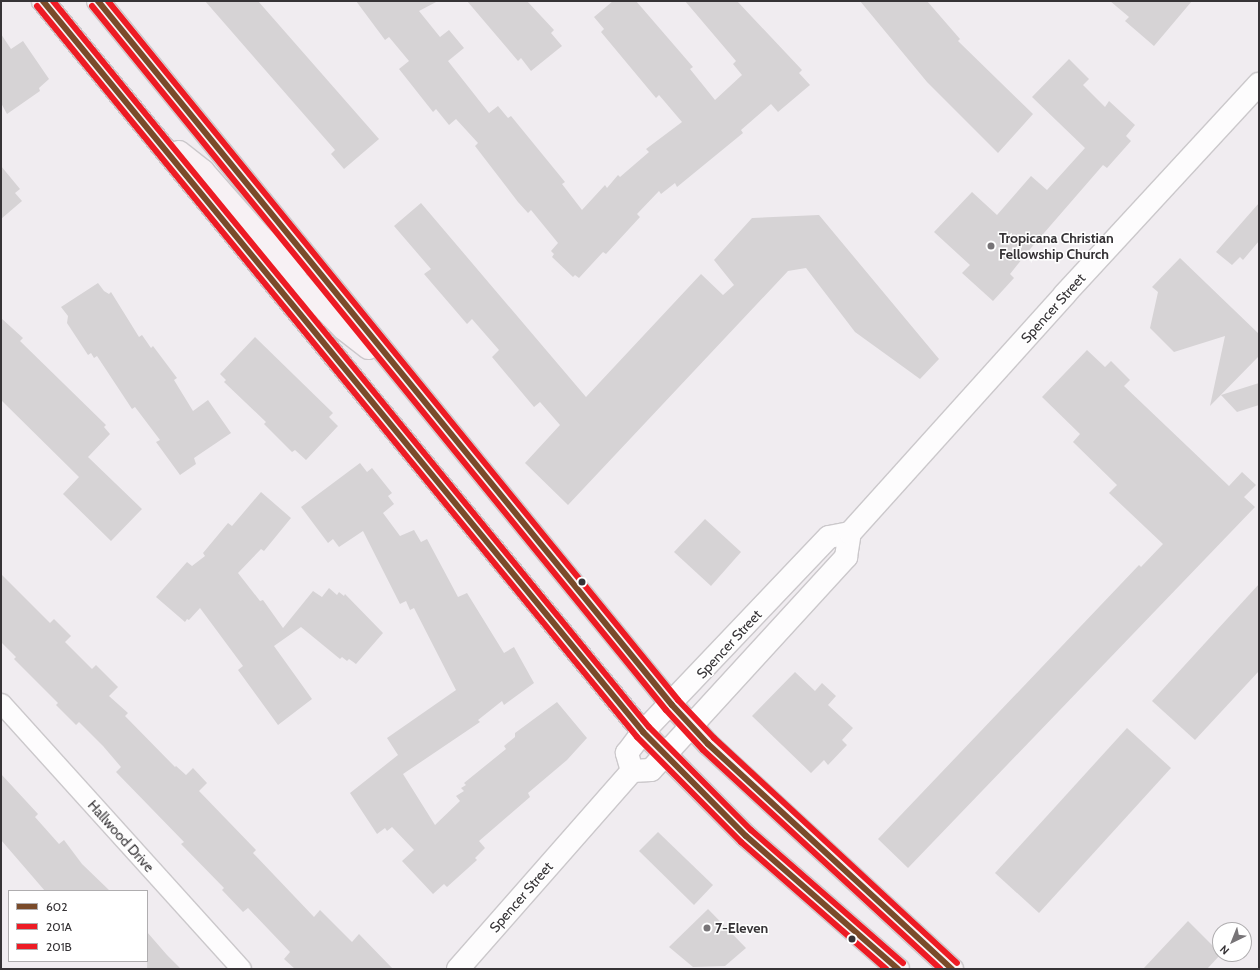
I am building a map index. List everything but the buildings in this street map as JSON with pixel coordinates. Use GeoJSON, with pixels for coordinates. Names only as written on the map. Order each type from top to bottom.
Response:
{"type":"FeatureCollection","features":[{"type":"Feature","properties":{"kind":"main road"},"geometry":{"type":"LineString","coordinates":[[43,1],[643,732],[746,836],[898,969]]}},
{"type":"Feature","properties":{"kind":"main road"},"geometry":{"type":"LineString","coordinates":[[98,1],[310,264],[691,726],[952,969]]}},
{"type":"Feature","properties":{"kind":"main road"},"geometry":{"type":"LineString","coordinates":[[154,136],[202,171],[261,237],[279,252],[310,264]]}},
{"type":"Feature","properties":{"kind":"main road"},"geometry":{"type":"LineString","coordinates":[[261,268],[273,268],[294,278],[344,329],[394,365]]}},
{"type":"Feature","properties":{"kind":"street","name":"Spencer Street"},"geometry":{"type":"LineString","coordinates":[[458,969],[632,770],[651,770],[664,754],[846,557],[850,533],[1065,294],[1259,84]]}},
{"type":"Feature","properties":{"kind":"street","name":"Spencer Street"},"geometry":{"type":"LineString","coordinates":[[632,770],[627,753],[643,732],[672,704],[829,538],[850,533]]}},
{"type":"Feature","properties":{"kind":"street","name":"Hallwood Drive"},"geometry":{"type":"LineString","coordinates":[[1,703],[241,969]]}},
{"type":"Feature","properties":{"kind":"transit line","name":"602"},"geometry":{"type":"LineString","coordinates":[[43,1],[643,732],[746,836],[898,969]]}},
{"type":"Feature","properties":{"kind":"transit line","name":"201B"},"geometry":{"type":"LineString","coordinates":[[53,1],[649,727],[751,830],[903,963]]}},
{"type":"Feature","properties":{"kind":"transit line","name":"602"},"geometry":{"type":"LineString","coordinates":[[98,1],[672,705],[708,744],[952,969]]}},
{"type":"Feature","properties":{"kind":"transit line","name":"201B"},"geometry":{"type":"LineString","coordinates":[[108,1],[678,700],[714,738],[957,963]]}},
{"type":"Feature","properties":{"kind":"transit line","name":"201A"},"geometry":{"type":"LineString","coordinates":[[37,6],[637,737],[741,842],[886,969]]}},
{"type":"Feature","properties":{"kind":"transit line","name":"201A"},"geometry":{"type":"LineString","coordinates":[[92,6],[666,710],[703,750],[940,969]]}},
{"type":"Feature","properties":{"kind":"place","name":"Tropicana Christian Fellowship Church"},"geometry":{"type":"Point","coordinates":[991,246]}},
{"type":"Feature","properties":{"kind":"place","name":"7-Eleven"},"geometry":{"type":"Point","coordinates":[707,928]}}]}
